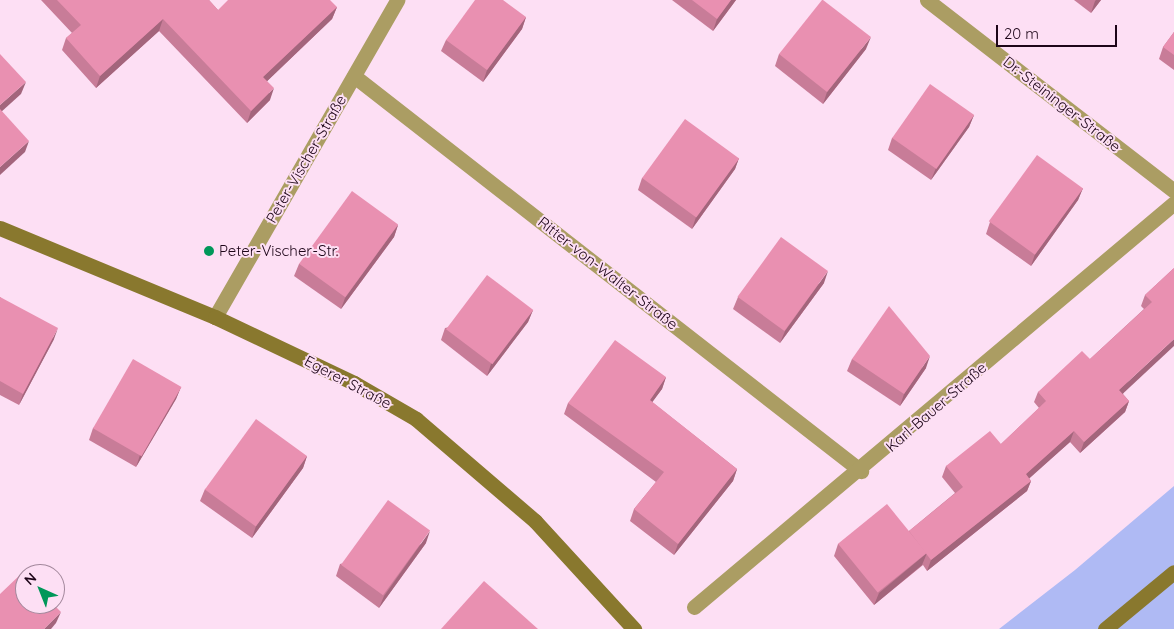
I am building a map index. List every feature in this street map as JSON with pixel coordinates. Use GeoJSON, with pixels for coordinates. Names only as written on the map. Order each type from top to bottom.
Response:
{"type":"FeatureCollection","features":[{"type":"Feature","properties":{"kind":"street","name":"Peter-Vischer-Straße"},"geometry":{"type":"LineString","coordinates":[[215,317],[397,0]]}},
{"type":"Feature","properties":{"kind":"street","name":"Dr.-Steininger-Straße"},"geometry":{"type":"LineString","coordinates":[[927,0],[1174,191]]}},
{"type":"Feature","properties":{"kind":"street","name":"Ritter-von-Walter-Straße"},"geometry":{"type":"LineString","coordinates":[[354,76],[861,471]]}},
{"type":"Feature","properties":{"kind":"street","name":"Karl-Bauer-Straße"},"geometry":{"type":"LineString","coordinates":[[694,607],[861,471],[1174,203]]}},
{"type":"Feature","properties":{"kind":"street","name":"Egerer Straße"},"geometry":{"type":"LineString","coordinates":[[0,228],[215,317],[354,383],[416,419],[535,521],[634,629]]}},
{"type":"Feature","properties":{"kind":"street"},"geometry":{"type":"LineString","coordinates":[[1105,629],[1174,572]]}},
{"type":"Feature","properties":{"kind":"shaded area"},"geometry":{"type":"Polygon","coordinates":[[[1174,486],[1174,629],[999,629],[1075,570],[1174,486]]]}},
{"type":"Feature","properties":{"kind":"building"},"geometry":{"type":"Polygon","coordinates":[[[57,0],[209,0],[218,10],[228,0],[330,0],[337,7],[263,77],[274,88],[251,111],[163,19],[100,76],[66,38],[81,25],[57,0]]]}},
{"type":"Feature","properties":{"kind":"building"},"geometry":{"type":"Polygon","coordinates":[[[475,0],[503,0],[526,17],[487,70],[446,40],[475,0]]]}},
{"type":"Feature","properties":{"kind":"building"},"geometry":{"type":"Polygon","coordinates":[[[692,0],[731,0],[717,19],[692,0]]]}},
{"type":"Feature","properties":{"kind":"building"},"geometry":{"type":"Polygon","coordinates":[[[822,0],[871,37],[827,92],[779,54],[822,0]]]}},
{"type":"Feature","properties":{"kind":"building"},"geometry":{"type":"Polygon","coordinates":[[[1174,32],[1174,55],[1163,47],[1174,32]]]}},
{"type":"Feature","properties":{"kind":"building"},"geometry":{"type":"Polygon","coordinates":[[[0,54],[26,82],[0,105],[0,54]]]}},
{"type":"Feature","properties":{"kind":"building"},"geometry":{"type":"Polygon","coordinates":[[[930,84],[974,115],[936,169],[892,138],[930,84]]]}},
{"type":"Feature","properties":{"kind":"building"},"geometry":{"type":"Polygon","coordinates":[[[0,109],[29,141],[0,167],[0,109]]]}},
{"type":"Feature","properties":{"kind":"building"},"geometry":{"type":"Polygon","coordinates":[[[685,119],[739,158],[696,217],[642,178],[685,119]]]}},
{"type":"Feature","properties":{"kind":"building"},"geometry":{"type":"Polygon","coordinates":[[[1037,155],[1083,189],[1035,255],[989,221],[1037,155]]]}},
{"type":"Feature","properties":{"kind":"building"},"geometry":{"type":"Polygon","coordinates":[[[352,191],[398,225],[345,297],[299,264],[352,191]]]}},
{"type":"Feature","properties":{"kind":"building"},"geometry":{"type":"Polygon","coordinates":[[[781,237],[828,271],[784,331],[738,297],[781,237]]]}},
{"type":"Feature","properties":{"kind":"building"},"geometry":{"type":"Polygon","coordinates":[[[1174,268],[1174,339],[1119,390],[1129,401],[1084,442],[1074,431],[1026,474],[1031,481],[931,560],[909,531],[963,487],[946,466],[990,431],[1001,444],[1046,401],[1038,392],[1082,351],[1090,359],[1152,302],[1145,295],[1174,268]]]}},
{"type":"Feature","properties":{"kind":"building"},"geometry":{"type":"Polygon","coordinates":[[[487,275],[533,310],[492,364],[446,329],[487,275]]]}},
{"type":"Feature","properties":{"kind":"building"},"geometry":{"type":"Polygon","coordinates":[[[0,297],[58,328],[23,394],[0,381],[0,297]]]}},
{"type":"Feature","properties":{"kind":"building"},"geometry":{"type":"Polygon","coordinates":[[[889,306],[930,356],[904,394],[852,359],[889,306]]]}},
{"type":"Feature","properties":{"kind":"building"},"geometry":{"type":"Polygon","coordinates":[[[615,340],[666,377],[650,400],[737,469],[678,544],[634,509],[664,472],[568,403],[615,340]]]}},
{"type":"Feature","properties":{"kind":"building"},"geometry":{"type":"Polygon","coordinates":[[[133,359],[181,387],[141,456],[93,428],[133,359]]]}},
{"type":"Feature","properties":{"kind":"building"},"geometry":{"type":"Polygon","coordinates":[[[256,419],[307,456],[256,526],[205,489],[256,419]]]}},
{"type":"Feature","properties":{"kind":"building"},"geometry":{"type":"Polygon","coordinates":[[[388,500],[430,531],[383,595],[341,565],[388,500]]]}},
{"type":"Feature","properties":{"kind":"building"},"geometry":{"type":"Polygon","coordinates":[[[887,504],[927,553],[878,593],[838,544],[887,504]]]}},
{"type":"Feature","properties":{"kind":"building"},"geometry":{"type":"Polygon","coordinates":[[[15,580],[15,614],[59,614],[44,629],[0,629],[0,594],[15,580]]]}},
{"type":"Feature","properties":{"kind":"building"},"geometry":{"type":"Polygon","coordinates":[[[484,581],[538,629],[441,629],[484,581]]]}},
{"type":"Feature","properties":{"kind":"place","name":"Peter-Vischer-Str."},"geometry":{"type":"Point","coordinates":[209,251]}}]}
